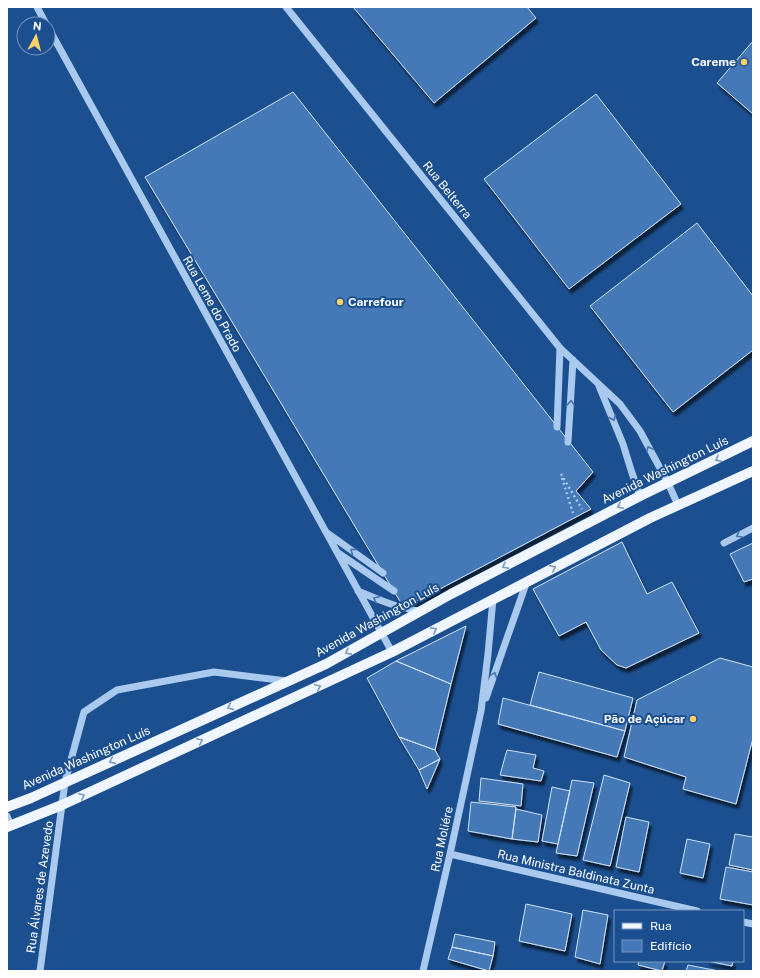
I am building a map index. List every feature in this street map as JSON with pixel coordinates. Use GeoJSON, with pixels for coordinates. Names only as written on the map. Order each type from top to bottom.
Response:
{"type":"FeatureCollection","features":[{"type":"Feature","properties":{"kind":"main road","name":"Avenida Washington Luís"},"geometry":{"type":"LineString","coordinates":[[7,807],[31,798],[326,664],[452,594],[640,496],[753,442]]}},
{"type":"Feature","properties":{"kind":"main road"},"geometry":{"type":"LineString","coordinates":[[8,823],[62,805],[392,652],[678,505],[753,471]]}},
{"type":"Feature","properties":{"kind":"street"},"geometry":{"type":"LineString","coordinates":[[37,7],[42,16]]}},
{"type":"Feature","properties":{"kind":"street","name":"Rua Belterra"},"geometry":{"type":"LineString","coordinates":[[286,7],[560,348],[620,404],[640,431],[678,505]]}},
{"type":"Feature","properties":{"kind":"street","name":"Rua Leme do Prado"},"geometry":{"type":"LineString","coordinates":[[56,42],[392,652]]}},
{"type":"Feature","properties":{"kind":"street"},"geometry":{"type":"LineString","coordinates":[[557,427],[560,348]]}},
{"type":"Feature","properties":{"kind":"street"},"geometry":{"type":"LineString","coordinates":[[568,442],[573,360]]}},
{"type":"Feature","properties":{"kind":"street","name":"Rua Belterra"},"geometry":{"type":"LineString","coordinates":[[597,382],[623,444],[640,496]]}},
{"type":"Feature","properties":{"kind":"street"},"geometry":{"type":"LineString","coordinates":[[724,543],[753,528]]}},
{"type":"Feature","properties":{"kind":"street"},"geometry":{"type":"LineString","coordinates":[[324,530],[383,573]]}},
{"type":"Feature","properties":{"kind":"street"},"geometry":{"type":"LineString","coordinates":[[336,552],[394,591]]}},
{"type":"Feature","properties":{"kind":"street","name":"Rua Moliére"},"geometry":{"type":"LineString","coordinates":[[481,712],[528,581]]}},
{"type":"Feature","properties":{"kind":"street"},"geometry":{"type":"LineString","coordinates":[[358,591],[382,602],[405,609],[421,611]]}},
{"type":"Feature","properties":{"kind":"street","name":"Rua Moliére"},"geometry":{"type":"LineString","coordinates":[[423,971],[481,712],[493,599]]}},
{"type":"Feature","properties":{"kind":"street","name":"Rua Álvares de Azevedo"},"geometry":{"type":"LineString","coordinates":[[40,971],[65,782],[84,712],[117,690],[214,672],[287,681]]}},
{"type":"Feature","properties":{"kind":"street","name":"Rua Ministra Baldinata Zunta"},"geometry":{"type":"LineString","coordinates":[[450,854],[693,910]]}},
{"type":"Feature","properties":{"kind":"path"},"geometry":{"type":"LineString","coordinates":[[574,517],[561,474],[575,497]]}},
{"type":"Feature","properties":{"kind":"building"},"geometry":{"type":"Polygon","coordinates":[[[353,7],[527,7],[536,18],[434,103],[353,7]]]}},
{"type":"Feature","properties":{"kind":"building","name":"Careme"},"geometry":{"type":"Polygon","coordinates":[[[753,41],[753,114],[717,83],[753,41]]]}},
{"type":"Feature","properties":{"kind":"building","name":"Carrefour"},"geometry":{"type":"Polygon","coordinates":[[[293,92],[593,472],[576,491],[591,509],[404,608],[145,177],[293,92]]]}},
{"type":"Feature","properties":{"kind":"building"},"geometry":{"type":"Polygon","coordinates":[[[596,94],[681,204],[569,289],[484,179],[596,94]]]}},
{"type":"Feature","properties":{"kind":"building"},"geometry":{"type":"Polygon","coordinates":[[[697,223],[753,296],[753,350],[673,412],[590,306],[697,223]]]}},
{"type":"Feature","properties":{"kind":"building"},"geometry":{"type":"Polygon","coordinates":[[[622,542],[647,594],[672,582],[699,633],[626,668],[617,665],[601,650],[586,622],[559,636],[533,589],[622,542]]]}},
{"type":"Feature","properties":{"kind":"building"},"geometry":{"type":"Polygon","coordinates":[[[753,543],[753,579],[744,582],[730,554],[753,543]]]}},
{"type":"Feature","properties":{"kind":"building"},"geometry":{"type":"Polygon","coordinates":[[[466,626],[451,684],[396,661],[466,626]]]}},
{"type":"Feature","properties":{"kind":"building","name":"Pão de Açúcar"},"geometry":{"type":"Polygon","coordinates":[[[720,658],[753,667],[753,738],[736,804],[683,789],[686,777],[624,757],[637,700],[720,658]]]}},
{"type":"Feature","properties":{"kind":"building"},"geometry":{"type":"Polygon","coordinates":[[[396,661],[451,684],[435,750],[399,737],[367,678],[396,661]]]}},
{"type":"Feature","properties":{"kind":"building"},"geometry":{"type":"Polygon","coordinates":[[[539,672],[633,698],[625,731],[530,705],[539,672]]]}},
{"type":"Feature","properties":{"kind":"building"},"geometry":{"type":"Polygon","coordinates":[[[503,698],[625,731],[617,757],[498,724],[503,698]]]}},
{"type":"Feature","properties":{"kind":"building"},"geometry":{"type":"Polygon","coordinates":[[[399,737],[435,750],[440,759],[419,770],[399,737]]]}},
{"type":"Feature","properties":{"kind":"building"},"geometry":{"type":"Polygon","coordinates":[[[507,750],[536,755],[533,768],[544,771],[541,781],[500,775],[507,750]]]}},
{"type":"Feature","properties":{"kind":"building"},"geometry":{"type":"Polygon","coordinates":[[[440,759],[427,789],[419,770],[440,759]]]}},
{"type":"Feature","properties":{"kind":"building"},"geometry":{"type":"Polygon","coordinates":[[[604,775],[630,783],[610,866],[583,860],[604,775]]]}},
{"type":"Feature","properties":{"kind":"building"},"geometry":{"type":"Polygon","coordinates":[[[481,778],[523,784],[521,806],[479,801],[481,778]]]}},
{"type":"Feature","properties":{"kind":"building"},"geometry":{"type":"Polygon","coordinates":[[[572,780],[594,783],[577,856],[556,853],[572,780]]]}},
{"type":"Feature","properties":{"kind":"building"},"geometry":{"type":"Polygon","coordinates":[[[552,787],[570,791],[558,844],[542,841],[552,787]]]}},
{"type":"Feature","properties":{"kind":"building"},"geometry":{"type":"Polygon","coordinates":[[[471,802],[516,807],[512,839],[468,831],[471,802]]]}},
{"type":"Feature","properties":{"kind":"building"},"geometry":{"type":"Polygon","coordinates":[[[516,809],[542,815],[538,842],[512,839],[516,809]]]}},
{"type":"Feature","properties":{"kind":"building"},"geometry":{"type":"Polygon","coordinates":[[[626,817],[649,822],[639,872],[616,867],[626,817]]]}},
{"type":"Feature","properties":{"kind":"building"},"geometry":{"type":"Polygon","coordinates":[[[735,834],[753,837],[753,870],[729,865],[735,834]]]}},
{"type":"Feature","properties":{"kind":"building"},"geometry":{"type":"Polygon","coordinates":[[[687,839],[710,844],[703,878],[680,873],[687,839]]]}},
{"type":"Feature","properties":{"kind":"building"},"geometry":{"type":"Polygon","coordinates":[[[726,867],[753,872],[753,905],[720,899],[726,867]]]}},
{"type":"Feature","properties":{"kind":"building"},"geometry":{"type":"Polygon","coordinates":[[[526,904],[572,914],[565,951],[519,941],[526,904]]]}},
{"type":"Feature","properties":{"kind":"building"},"geometry":{"type":"Polygon","coordinates":[[[583,910],[608,915],[600,964],[575,957],[583,910]]]}},
{"type":"Feature","properties":{"kind":"building"},"geometry":{"type":"Polygon","coordinates":[[[455,934],[495,942],[493,956],[452,947],[455,934]]]}},
{"type":"Feature","properties":{"kind":"building"},"geometry":{"type":"Polygon","coordinates":[[[452,947],[493,956],[489,971],[448,959],[452,947]]]}},
{"type":"Feature","properties":{"kind":"building"},"geometry":{"type":"Polygon","coordinates":[[[639,962],[665,962],[662,971],[638,965],[639,962]]]}},
{"type":"Feature","properties":{"kind":"building"},"geometry":{"type":"Polygon","coordinates":[[[712,962],[733,962],[732,966],[712,962]]]}},
{"type":"Feature","properties":{"kind":"building"},"geometry":{"type":"Polygon","coordinates":[[[688,965],[719,971],[686,971],[688,965]]]}},
{"type":"Feature","properties":{"kind":"place","name":"Careme"},"geometry":{"type":"Point","coordinates":[744,62]}},
{"type":"Feature","properties":{"kind":"place","name":"Carrefour"},"geometry":{"type":"Point","coordinates":[340,302]}},
{"type":"Feature","properties":{"kind":"place","name":"Pão de Açúcar"},"geometry":{"type":"Point","coordinates":[693,719]}}]}
